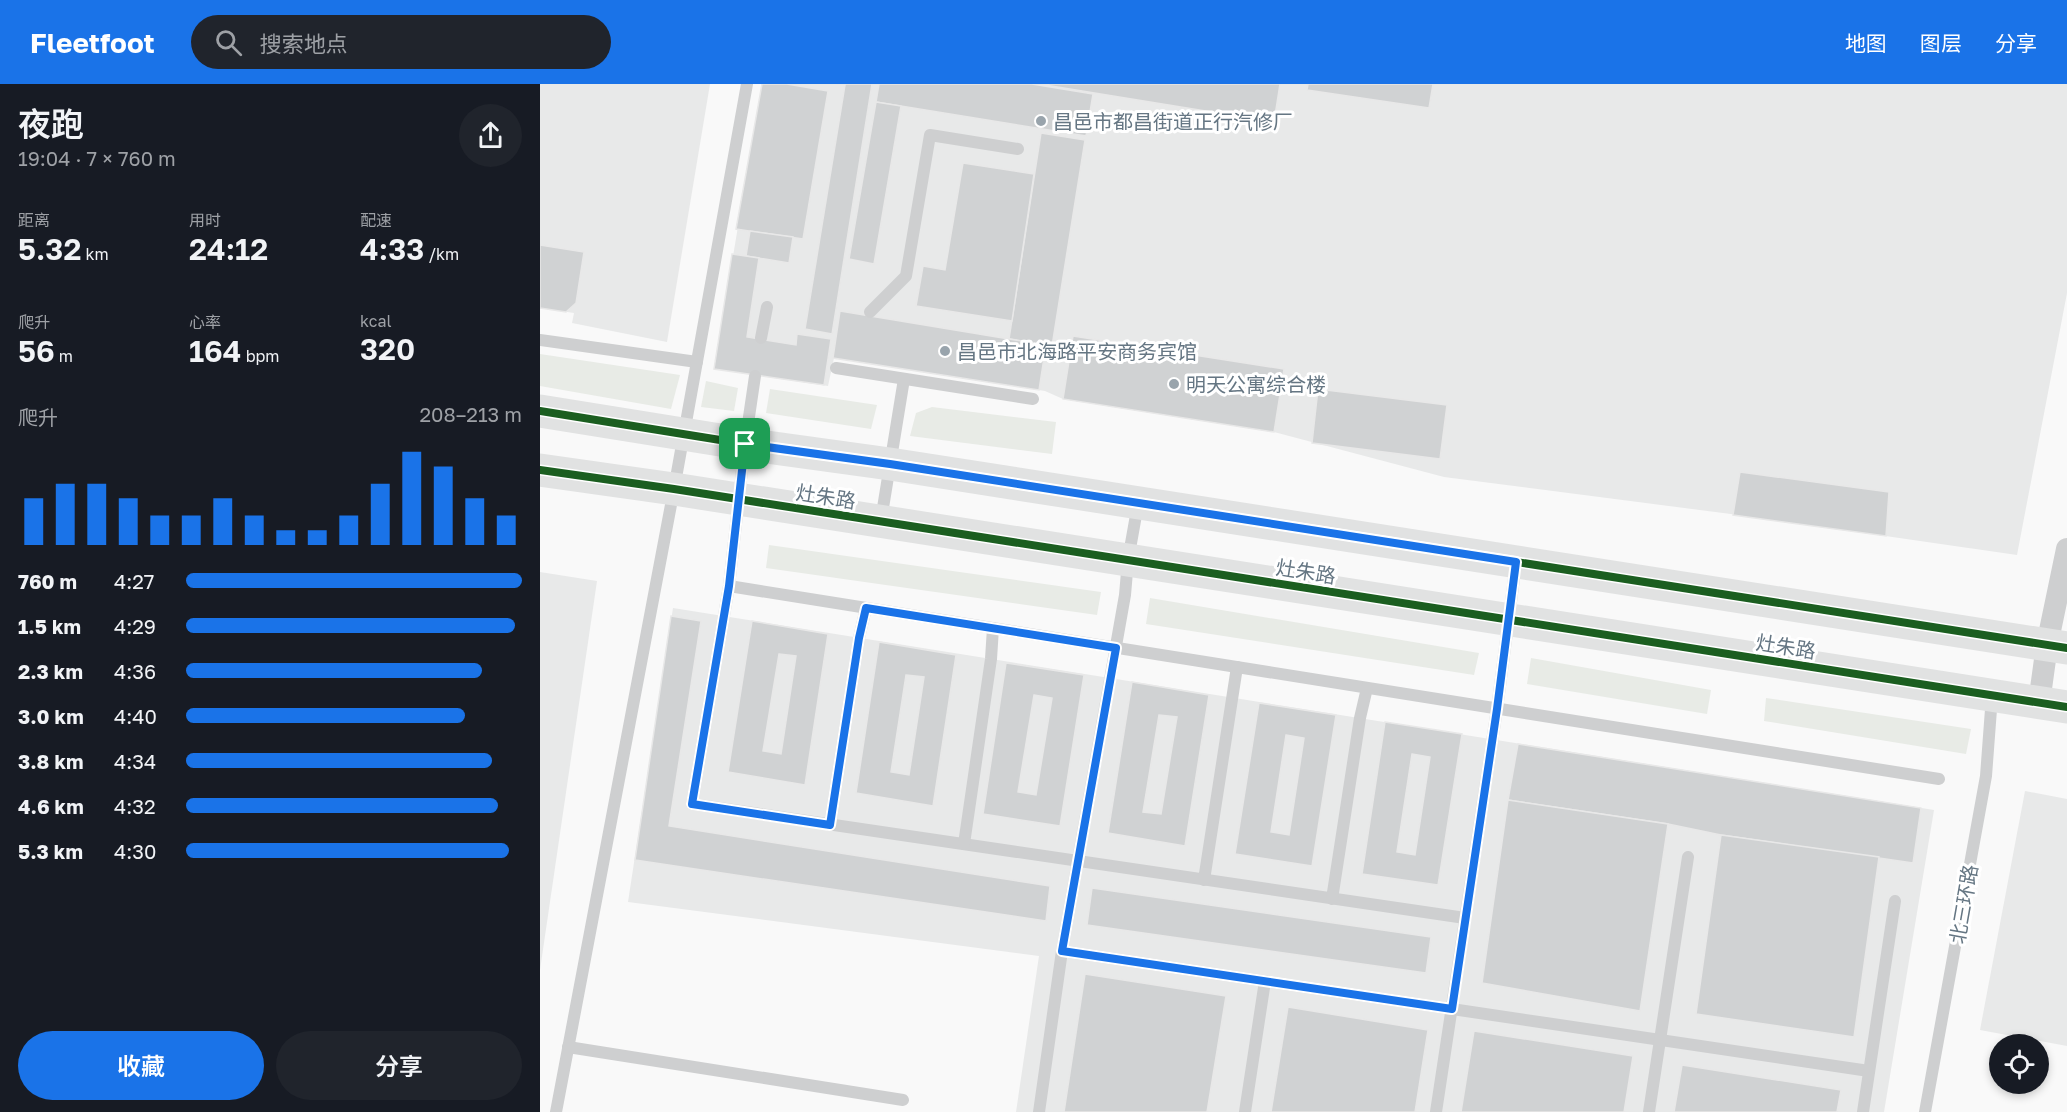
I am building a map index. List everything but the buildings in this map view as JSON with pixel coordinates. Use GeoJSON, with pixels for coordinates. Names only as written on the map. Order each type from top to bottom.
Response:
{"type":"FeatureCollection","features":[{"type":"Feature","properties":{"kind":"main road","name":"灶朱路"},"geometry":{"type":"LineString","coordinates":[[540,411],[2057,647]]}},
{"type":"Feature","properties":{"kind":"main road","name":"灶朱路"},"geometry":{"type":"LineString","coordinates":[[540,470],[2053,705]]}},
{"type":"Feature","properties":{"kind":"street"},"geometry":{"type":"LineString","coordinates":[[2053,705],[2067,549]]}},
{"type":"Feature","properties":{"kind":"lane"},"geometry":{"type":"LineString","coordinates":[[556,1112],[674,489],[747,84]]}},
{"type":"Feature","properties":{"kind":"lane"},"geometry":{"type":"LineString","coordinates":[[870,312],[906,276],[930,135],[1018,149]]}},
{"type":"Feature","properties":{"kind":"lane"},"geometry":{"type":"LineString","coordinates":[[761,338],[767,307]]}},
{"type":"Feature","properties":{"kind":"lane"},"geometry":{"type":"LineString","coordinates":[[540,340],[697,363]]}},
{"type":"Feature","properties":{"kind":"lane"},"geometry":{"type":"LineString","coordinates":[[836,368],[1033,399]]}},
{"type":"Feature","properties":{"kind":"lane"},"geometry":{"type":"LineString","coordinates":[[755,376],[729,586],[692,804],[1465,918]]}},
{"type":"Feature","properties":{"kind":"lane"},"geometry":{"type":"LineString","coordinates":[[881,522],[904,379]]}},
{"type":"Feature","properties":{"kind":"lane"},"geometry":{"type":"LineString","coordinates":[[1039,1112],[1062,951],[1125,595],[1128,560],[1138,503]]}},
{"type":"Feature","properties":{"kind":"lane"},"geometry":{"type":"LineString","coordinates":[[1436,1112],[1497,709],[1516,562]]}},
{"type":"Feature","properties":{"kind":"lane"},"geometry":{"type":"LineString","coordinates":[[729,586],[1939,779]]}},
{"type":"Feature","properties":{"kind":"lane"},"geometry":{"type":"LineString","coordinates":[[830,825],[859,638],[866,608]]}},
{"type":"Feature","properties":{"kind":"lane"},"geometry":{"type":"LineString","coordinates":[[964,844],[991,659],[993,628]]}},
{"type":"Feature","properties":{"kind":"lane"},"geometry":{"type":"LineString","coordinates":[[1204,880],[1238,667]]}},
{"type":"Feature","properties":{"kind":"lane"},"geometry":{"type":"LineString","coordinates":[[1332,899],[1360,718],[1367,688]]}},
{"type":"Feature","properties":{"kind":"lane","name":"北三环路"},"geometry":{"type":"LineString","coordinates":[[1926,1112],[1986,776],[1992,695]]}},
{"type":"Feature","properties":{"kind":"lane"},"geometry":{"type":"LineString","coordinates":[[1650,1112],[1688,857]]}},
{"type":"Feature","properties":{"kind":"lane"},"geometry":{"type":"LineString","coordinates":[[1863,1112],[1895,901]]}},
{"type":"Feature","properties":{"kind":"lane"},"geometry":{"type":"LineString","coordinates":[[1062,951],[1869,1071]]}},
{"type":"Feature","properties":{"kind":"lane"},"geometry":{"type":"LineString","coordinates":[[1245,1112],[1264,981]]}},
{"type":"Feature","properties":{"kind":"lane"},"geometry":{"type":"LineString","coordinates":[[568,1047],[903,1100]]}},
{"type":"Feature","properties":{"kind":"shaded area"},"geometry":{"type":"Polygon","coordinates":[[[540,84],[710,84],[667,342],[572,323],[574,313],[540,308],[540,84]]]}},
{"type":"Feature","properties":{"kind":"shaded area"},"geometry":{"type":"Polygon","coordinates":[[[762,84],[2067,84],[2067,293],[2017,555],[1754,517],[1444,477],[1274,432],[1063,399],[1045,391],[834,358],[828,386],[714,369],[762,84]]]}},
{"type":"Feature","properties":{"kind":"shaded area"},"geometry":{"type":"Polygon","coordinates":[[[540,354],[680,375],[671,409],[540,386],[540,354]]]}},
{"type":"Feature","properties":{"kind":"shaded area"},"geometry":{"type":"Polygon","coordinates":[[[706,381],[738,388],[734,411],[701,407],[706,381]]]}},
{"type":"Feature","properties":{"kind":"shaded area"},"geometry":{"type":"Polygon","coordinates":[[[770,389],[877,405],[871,429],[766,413],[770,389]]]}},
{"type":"Feature","properties":{"kind":"shaded area"},"geometry":{"type":"Polygon","coordinates":[[[932,407],[1056,422],[1052,454],[910,436],[916,413],[932,407]]]}},
{"type":"Feature","properties":{"kind":"shaded area"},"geometry":{"type":"Polygon","coordinates":[[[769,545],[1101,592],[1097,615],[766,568],[769,545]]]}},
{"type":"Feature","properties":{"kind":"shaded area"},"geometry":{"type":"Polygon","coordinates":[[[540,572],[597,581],[540,970],[540,572]]]}},
{"type":"Feature","properties":{"kind":"shaded area"},"geometry":{"type":"Polygon","coordinates":[[[1150,598],[1479,653],[1474,675],[1146,624],[1150,598]]]}},
{"type":"Feature","properties":{"kind":"shaded area"},"geometry":{"type":"Polygon","coordinates":[[[673,608],[1934,810],[1884,1112],[1016,1112],[1039,956],[628,902],[673,608]]]}},
{"type":"Feature","properties":{"kind":"shaded area"},"geometry":{"type":"Polygon","coordinates":[[[1531,658],[1711,690],[1707,714],[1527,684],[1531,658]]]}},
{"type":"Feature","properties":{"kind":"shaded area"},"geometry":{"type":"Polygon","coordinates":[[[1766,698],[1971,729],[1966,754],[1764,721],[1766,698]]]}},
{"type":"Feature","properties":{"kind":"shaded area"},"geometry":{"type":"Polygon","coordinates":[[[2025,791],[2067,799],[2067,1046],[2049,1043],[2049,1034],[2002,1034],[1980,1030],[2025,791]]]}},
{"type":"Feature","properties":{"kind":"cycle path"},"geometry":{"type":"LineString","coordinates":[[540,411],[2067,648]]}},
{"type":"Feature","properties":{"kind":"cycle path"},"geometry":{"type":"LineString","coordinates":[[540,470],[2067,707]]}},
{"type":"Feature","properties":{"kind":"place","name":"昌邑市都昌街道正行汽修厂"},"geometry":{"type":"Point","coordinates":[1041,121]}},
{"type":"Feature","properties":{"kind":"place","name":"昌邑市北海路平安商务宾馆"},"geometry":{"type":"Point","coordinates":[945,351]}},
{"type":"Feature","properties":{"kind":"place","name":"明天公寓综合楼"},"geometry":{"type":"Point","coordinates":[1174,384]}},
{"type":"Feature","properties":{"kind":"route"},"geometry":{"type":"LineString","coordinates":[[745,444],[890,464],[1516,562],[1497,709],[1452,1009],[1062,951],[1116,648],[866,608],[859,638],[830,825],[692,804],[729,586],[745,444]]}}]}
